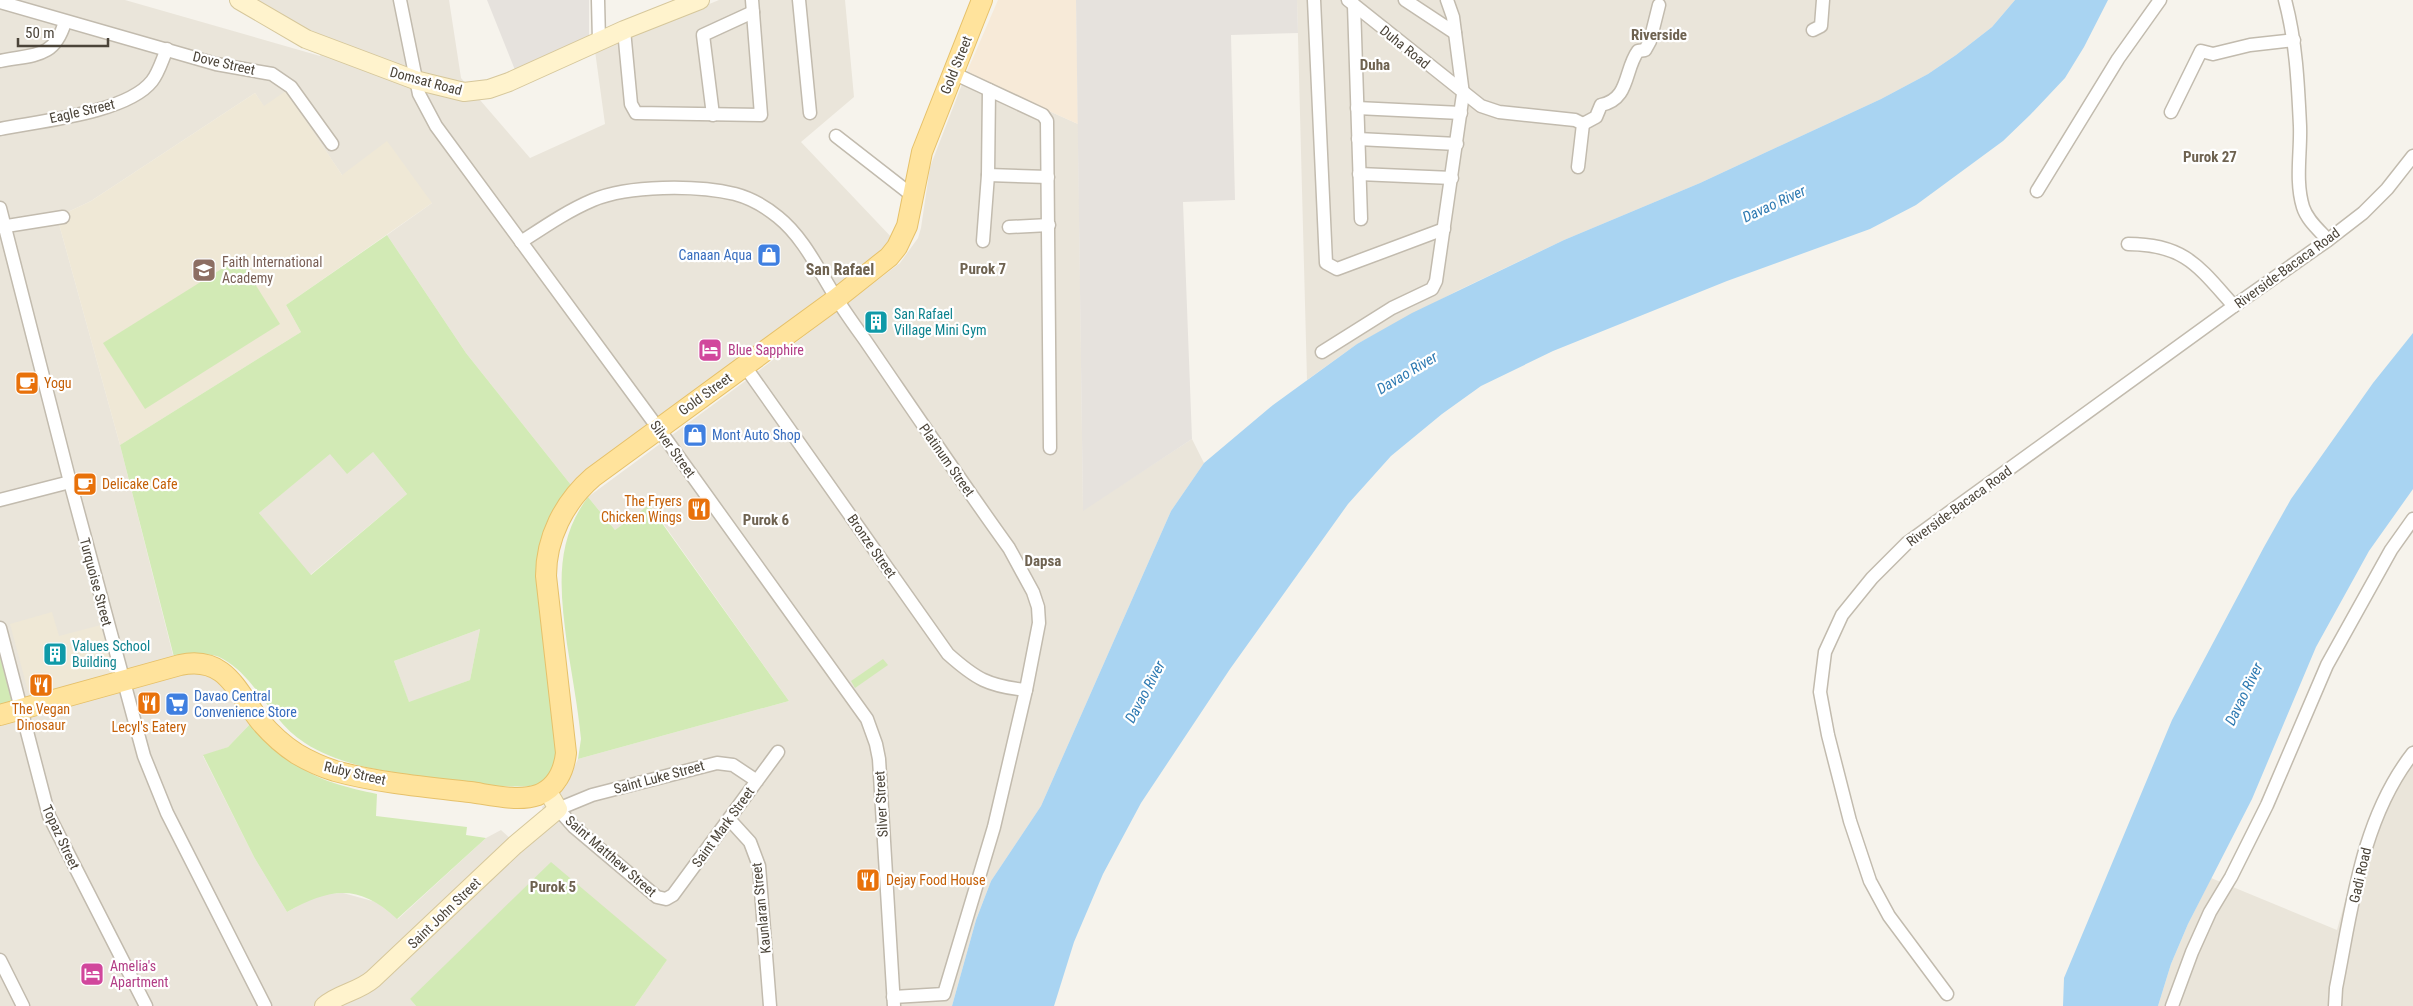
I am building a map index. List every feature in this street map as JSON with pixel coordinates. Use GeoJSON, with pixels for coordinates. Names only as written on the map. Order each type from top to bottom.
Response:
{"type":"FeatureCollection","features":[{"type":"Feature","properties":{"kind":"main road","name":"Gold Street"},"geometry":{"type":"LineString","coordinates":[[547,790],[561,774],[566,753],[547,592],[546,567],[550,547],[565,510],[581,488],[658,428],[879,267],[897,247],[907,226],[922,152],[982,0]]}},
{"type":"Feature","properties":{"kind":"main road","name":"Ruby Street"},"geometry":{"type":"LineString","coordinates":[[0,714],[189,663],[207,665],[217,669],[231,680],[260,721],[284,745],[314,763],[333,770],[389,782],[504,796],[529,797],[547,790]]}},
{"type":"Feature","properties":{"kind":"street","name":"Domsat Road"},"geometry":{"type":"LineString","coordinates":[[239,0],[306,39],[348,57],[415,80],[464,92],[482,90],[509,82],[624,30],[700,0]]}},
{"type":"Feature","properties":{"kind":"street","name":"Silver Street"},"geometry":{"type":"LineString","coordinates":[[400,0],[415,80],[423,105],[436,126],[658,428],[860,708],[872,731],[879,759],[894,1002]]}},
{"type":"Feature","properties":{"kind":"street"},"geometry":{"type":"LineString","coordinates":[[598,0],[599,42]]}},
{"type":"Feature","properties":{"kind":"street"},"geometry":{"type":"LineString","coordinates":[[799,0],[810,113]]}},
{"type":"Feature","properties":{"kind":"street"},"geometry":{"type":"LineString","coordinates":[[1314,0],[1326,263],[1337,269],[1444,229]]}},
{"type":"Feature","properties":{"kind":"street"},"geometry":{"type":"LineString","coordinates":[[1405,0],[1455,33]]}},
{"type":"Feature","properties":{"kind":"street"},"geometry":{"type":"LineString","coordinates":[[1322,352],[1392,308],[1432,289],[1436,281],[1463,94],[1455,33],[1447,0]]}},
{"type":"Feature","properties":{"kind":"street"},"geometry":{"type":"LineString","coordinates":[[1813,30],[1821,26],[1823,0]]}},
{"type":"Feature","properties":{"kind":"street"},"geometry":{"type":"LineString","coordinates":[[2037,191],[2118,59],[2160,0]]}},
{"type":"Feature","properties":{"kind":"street"},"geometry":{"type":"LineString","coordinates":[[2286,0],[2294,40],[2300,128],[2299,177],[2302,206],[2311,221],[2328,240]]}},
{"type":"Feature","properties":{"kind":"street","name":"Dove Street"},"geometry":{"type":"LineString","coordinates":[[0,2],[222,65],[272,74],[279,77],[290,87],[332,144]]}},
{"type":"Feature","properties":{"kind":"street"},"geometry":{"type":"LineString","coordinates":[[1351,3],[1361,219]]}},
{"type":"Feature","properties":{"kind":"street","name":"Duha Road"},"geometry":{"type":"LineString","coordinates":[[1351,3],[1463,94],[1481,106],[1493,111],[1576,120],[1583,124]]}},
{"type":"Feature","properties":{"kind":"street"},"geometry":{"type":"LineString","coordinates":[[1578,167],[1583,124],[1596,117],[1601,105],[1610,103],[1619,97],[1628,79],[1635,55],[1638,51],[1645,50],[1650,41],[1659,5]]}},
{"type":"Feature","properties":{"kind":"street"},"geometry":{"type":"LineString","coordinates":[[624,30],[631,104],[634,111],[639,114],[712,115],[761,115],[752,6],[703,35],[712,115]]}},
{"type":"Feature","properties":{"kind":"street"},"geometry":{"type":"LineString","coordinates":[[0,61],[52,48],[61,37],[65,22]]}},
{"type":"Feature","properties":{"kind":"street"},"geometry":{"type":"LineString","coordinates":[[2171,112],[2201,51],[2213,54],[2250,45],[2294,40]]}},
{"type":"Feature","properties":{"kind":"street","name":"Eagle Street"},"geometry":{"type":"LineString","coordinates":[[0,129],[113,106],[134,96],[152,81],[167,49]]}},
{"type":"Feature","properties":{"kind":"street"},"geometry":{"type":"LineString","coordinates":[[953,73],[1046,118],[1050,225],[1050,448]]}},
{"type":"Feature","properties":{"kind":"street"},"geometry":{"type":"LineString","coordinates":[[983,241],[988,175],[989,90]]}},
{"type":"Feature","properties":{"kind":"street"},"geometry":{"type":"LineString","coordinates":[[1357,108],[1461,113]]}},
{"type":"Feature","properties":{"kind":"street"},"geometry":{"type":"LineString","coordinates":[[836,136],[913,196]]}},
{"type":"Feature","properties":{"kind":"street"},"geometry":{"type":"LineString","coordinates":[[1358,139],[1457,144]]}},
{"type":"Feature","properties":{"kind":"street","name":"Riverside-Bacaca Road"},"geometry":{"type":"LineString","coordinates":[[1947,994],[1889,916],[1878,898],[1863,864],[1822,710],[1821,672],[1832,633],[1856,597],[1907,543],[2328,240],[2363,212],[2387,189],[2413,156]]}},
{"type":"Feature","properties":{"kind":"street"},"geometry":{"type":"LineString","coordinates":[[1359,174],[1452,178]]}},
{"type":"Feature","properties":{"kind":"street"},"geometry":{"type":"LineString","coordinates":[[988,175],[1048,177]]}},
{"type":"Feature","properties":{"kind":"street","name":"Platinum Street"},"geometry":{"type":"LineString","coordinates":[[521,242],[569,211],[594,199],[623,192],[712,190],[737,194],[757,203],[778,216],[807,250],[836,298],[1009,548],[1033,592],[1038,607],[1038,623],[1026,690],[994,827],[944,994],[894,1002]]}},
{"type":"Feature","properties":{"kind":"street","name":"Turquoise Street"},"geometry":{"type":"LineString","coordinates":[[0,208],[2,226],[122,680],[144,756],[156,790],[265,1006]]}},
{"type":"Feature","properties":{"kind":"street"},"geometry":{"type":"LineString","coordinates":[[2,226],[63,217]]}},
{"type":"Feature","properties":{"kind":"street"},"geometry":{"type":"LineString","coordinates":[[1009,227],[1050,225]]}},
{"type":"Feature","properties":{"kind":"street"},"geometry":{"type":"LineString","coordinates":[[2128,244],[2152,244],[2184,255],[2198,266],[2234,306]]}},
{"type":"Feature","properties":{"kind":"street","name":"Bronze Street"},"geometry":{"type":"LineString","coordinates":[[744,365],[948,654],[986,683],[1002,688],[1026,690]]}},
{"type":"Feature","properties":{"kind":"street"},"geometry":{"type":"LineString","coordinates":[[0,500],[70,482]]}},
{"type":"Feature","properties":{"kind":"street"},"geometry":{"type":"LineString","coordinates":[[2172,1006],[2192,952],[2210,912],[2231,877],[2267,805],[2327,665],[2391,550],[2413,519]]}},
{"type":"Feature","properties":{"kind":"street","name":"Topaz Street"},"geometry":{"type":"LineString","coordinates":[[0,628],[49,816],[146,1006]]}},
{"type":"Feature","properties":{"kind":"street","name":"Saint Mark Street"},"geometry":{"type":"LineString","coordinates":[[666,899],[673,895],[778,752]]}},
{"type":"Feature","properties":{"kind":"street","name":"Gadi Road"},"geometry":{"type":"LineString","coordinates":[[2335,1006],[2336,988],[2363,857],[2386,795],[2413,753]]}},
{"type":"Feature","properties":{"kind":"street","name":"Saint Luke Street"},"geometry":{"type":"LineString","coordinates":[[558,809],[592,795],[717,763],[733,765],[757,781]]}},
{"type":"Feature","properties":{"kind":"street"},"geometry":{"type":"LineString","coordinates":[[547,790],[558,809]]}},
{"type":"Feature","properties":{"kind":"street","name":"Saint Matthew Street"},"geometry":{"type":"LineString","coordinates":[[558,809],[574,827],[657,897],[666,899]]}},
{"type":"Feature","properties":{"kind":"street","name":"Saint John Street"},"geometry":{"type":"LineString","coordinates":[[324,1006],[337,996],[355,991],[373,980],[522,838],[558,809]]}},
{"type":"Feature","properties":{"kind":"street","name":"Kaunlaran Street"},"geometry":{"type":"LineString","coordinates":[[729,819],[750,842],[759,866],[770,1006]]}},
{"type":"Feature","properties":{"kind":"street"},"geometry":{"type":"LineString","coordinates":[[0,960],[23,1006]]}},
{"type":"Feature","properties":{"kind":"shaded area"},"geometry":{"type":"Polygon","coordinates":[[[0,0],[125,0],[320,56],[325,40],[306,31],[255,0],[449,0],[461,78],[530,158],[605,124],[595,51],[719,0],[845,0],[854,97],[801,142],[894,240],[840,287],[661,414],[571,485],[466,353],[387,235],[432,203],[342,175],[286,92],[264,107],[255,93],[91,201],[70,211],[59,224],[120,445],[178,675],[196,670],[215,675],[253,721],[228,747],[203,756],[254,857],[287,912],[323,894],[343,893],[376,902],[398,919],[486,838],[501,830],[513,841],[545,815],[542,807],[566,786],[578,759],[789,701],[650,505],[615,530],[588,497],[748,379],[900,263],[918,238],[930,167],[966,74],[1078,124],[1083,510],[1192,439],[1204,463],[1171,511],[1041,806],[991,881],[976,920],[952,1006],[635,1006],[667,960],[410,999],[416,1006],[0,1006],[0,0]]]}},
{"type":"Feature","properties":{"kind":"shaded area"},"geometry":{"type":"Polygon","coordinates":[[[487,0],[589,0],[589,38],[515,70],[487,0]]]}},
{"type":"Feature","properties":{"kind":"shaded area"},"geometry":{"type":"Polygon","coordinates":[[[998,0],[1076,0],[1078,124],[966,74],[998,0]]]}},
{"type":"Feature","properties":{"kind":"shaded area"},"geometry":{"type":"Polygon","coordinates":[[[1076,0],[1297,0],[1298,33],[1231,35],[1235,200],[1183,202],[1192,439],[1083,511],[1076,0]]]}},
{"type":"Feature","properties":{"kind":"shaded area"},"geometry":{"type":"Polygon","coordinates":[[[1297,0],[2015,0],[1992,27],[1928,74],[1881,99],[1700,183],[1564,240],[1457,291],[1357,344],[1307,380],[1297,0]]]}},
{"type":"Feature","properties":{"kind":"shaded area","name":"Faith International Academy"},"geometry":{"type":"Polygon","coordinates":[[[286,91],[342,175],[387,141],[432,203],[286,305],[301,332],[120,445],[59,224],[70,211],[91,201],[255,93],[264,106],[286,91]]]}},
{"type":"Feature","properties":{"kind":"shaded area"},"geometry":{"type":"Polygon","coordinates":[[[373,452],[407,494],[310,575],[259,513],[330,453],[373,452]]]}},
{"type":"Feature","properties":{"kind":"shaded area","name":"Values School Building"},"geometry":{"type":"Polygon","coordinates":[[[52,612],[59,636],[101,625],[113,672],[29,695],[10,624],[52,612]]]}},
{"type":"Feature","properties":{"kind":"shaded area"},"geometry":{"type":"Polygon","coordinates":[[[480,629],[470,680],[409,703],[394,661],[480,629]]]}},
{"type":"Feature","properties":{"kind":"shaded area"},"geometry":{"type":"Polygon","coordinates":[[[2413,744],[2413,1006],[2158,1006],[2171,964],[2211,878],[2337,930],[2358,854],[2374,808],[2413,744]]]}},
{"type":"Feature","properties":{"kind":"green space"},"geometry":{"type":"Polygon","coordinates":[[[387,235],[466,353],[571,485],[550,520],[558,749],[554,764],[549,773],[538,784],[504,786],[450,781],[372,768],[344,761],[317,750],[293,734],[245,677],[223,659],[217,656],[205,655],[175,661],[120,445],[301,332],[286,305],[387,235]],[[373,452],[347,474],[330,454],[259,513],[311,575],[407,494],[373,452]],[[480,629],[394,661],[409,702],[470,680],[480,629]]]}},
{"type":"Feature","properties":{"kind":"green space"},"geometry":{"type":"Polygon","coordinates":[[[239,258],[280,324],[145,409],[103,343],[239,258]]]}},
{"type":"Feature","properties":{"kind":"green space"},"geometry":{"type":"Polygon","coordinates":[[[588,497],[615,530],[649,505],[789,701],[578,759],[581,739],[564,624],[562,568],[569,532],[577,514],[588,497]]]}},
{"type":"Feature","properties":{"kind":"green space"},"geometry":{"type":"Polygon","coordinates":[[[0,657],[13,705],[0,708],[0,657]]]}},
{"type":"Feature","properties":{"kind":"green space"},"geometry":{"type":"Polygon","coordinates":[[[883,659],[888,665],[855,688],[851,681],[883,659]]]}},
{"type":"Feature","properties":{"kind":"green space"},"geometry":{"type":"Polygon","coordinates":[[[253,721],[283,754],[313,775],[334,783],[377,794],[376,816],[467,827],[466,835],[486,838],[397,919],[370,899],[344,893],[317,898],[287,912],[254,857],[203,755],[228,747],[253,721]]]}},
{"type":"Feature","properties":{"kind":"green space"},"geometry":{"type":"Polygon","coordinates":[[[551,862],[667,960],[635,1006],[416,1006],[410,999],[551,862]]]}},
{"type":"Feature","properties":{"kind":"water","name":"Davao River"},"geometry":{"type":"Polygon","coordinates":[[[2015,0],[2108,0],[2084,47],[2065,78],[2003,141],[1916,205],[1870,229],[1727,281],[1553,351],[1481,386],[1442,414],[1391,456],[1348,504],[1230,669],[1141,803],[1103,874],[1074,942],[1054,1006],[952,1006],[976,920],[991,881],[1041,806],[1171,511],[1204,463],[1273,405],[1357,344],[1412,313],[1564,240],[1700,183],[1881,99],[1928,74],[1956,55],[1992,27],[2015,0]]]}},
{"type":"Feature","properties":{"kind":"water","name":"Davao River"},"geometry":{"type":"Polygon","coordinates":[[[2413,333],[2413,489],[2369,551],[2316,647],[2252,799],[2188,924],[2171,964],[2158,1006],[2063,1006],[2064,978],[2172,720],[2291,499],[2373,383],[2413,333]]]}},
{"type":"Feature","properties":{"kind":"place","name":"Canaan Aqua"},"geometry":{"type":"Point","coordinates":[769,255]}},
{"type":"Feature","properties":{"kind":"place","name":"Faith International Academy"},"geometry":{"type":"Point","coordinates":[204,270]}},
{"type":"Feature","properties":{"kind":"place","name":"San Rafael Village Mini Gym"},"geometry":{"type":"Point","coordinates":[876,322]}},
{"type":"Feature","properties":{"kind":"place","name":"Blue Sapphire"},"geometry":{"type":"Point","coordinates":[710,350]}},
{"type":"Feature","properties":{"kind":"place","name":"Yogu"},"geometry":{"type":"Point","coordinates":[27,383]}},
{"type":"Feature","properties":{"kind":"place","name":"Mont Auto Shop"},"geometry":{"type":"Point","coordinates":[695,435]}},
{"type":"Feature","properties":{"kind":"place","name":"Delicake Cafe"},"geometry":{"type":"Point","coordinates":[85,484]}},
{"type":"Feature","properties":{"kind":"place","name":"The Fryers Chicken Wings"},"geometry":{"type":"Point","coordinates":[699,509]}},
{"type":"Feature","properties":{"kind":"place","name":"Values School Building"},"geometry":{"type":"Point","coordinates":[55,654]}},
{"type":"Feature","properties":{"kind":"place","name":"The Vegan Dinosaur"},"geometry":{"type":"Point","coordinates":[41,685]}},
{"type":"Feature","properties":{"kind":"place","name":"Lecyl's Eatery"},"geometry":{"type":"Point","coordinates":[149,703]}},
{"type":"Feature","properties":{"kind":"place","name":"Davao Central Convenience Store"},"geometry":{"type":"Point","coordinates":[177,704]}},
{"type":"Feature","properties":{"kind":"place","name":"Dejay Food House"},"geometry":{"type":"Point","coordinates":[868,880]}},
{"type":"Feature","properties":{"kind":"place","name":"Amelia's Apartment"},"geometry":{"type":"Point","coordinates":[92,974]}},
{"type":"Feature","properties":{"kind":"district","name":"Riverside"},"geometry":{"type":"Point","coordinates":[1659,35]}},
{"type":"Feature","properties":{"kind":"district","name":"Duha"},"geometry":{"type":"Point","coordinates":[1375,65]}},
{"type":"Feature","properties":{"kind":"district","name":"Purok 27"},"geometry":{"type":"Point","coordinates":[2210,157]}},
{"type":"Feature","properties":{"kind":"district","name":"San Rafael"},"geometry":{"type":"Point","coordinates":[840,269]}},
{"type":"Feature","properties":{"kind":"district","name":"Purok 7"},"geometry":{"type":"Point","coordinates":[983,269]}},
{"type":"Feature","properties":{"kind":"district","name":"Purok 6"},"geometry":{"type":"Point","coordinates":[766,520]}},
{"type":"Feature","properties":{"kind":"district","name":"Dapsa"},"geometry":{"type":"Point","coordinates":[1043,561]}},
{"type":"Feature","properties":{"kind":"district","name":"Purok 5"},"geometry":{"type":"Point","coordinates":[553,887]}}]}
